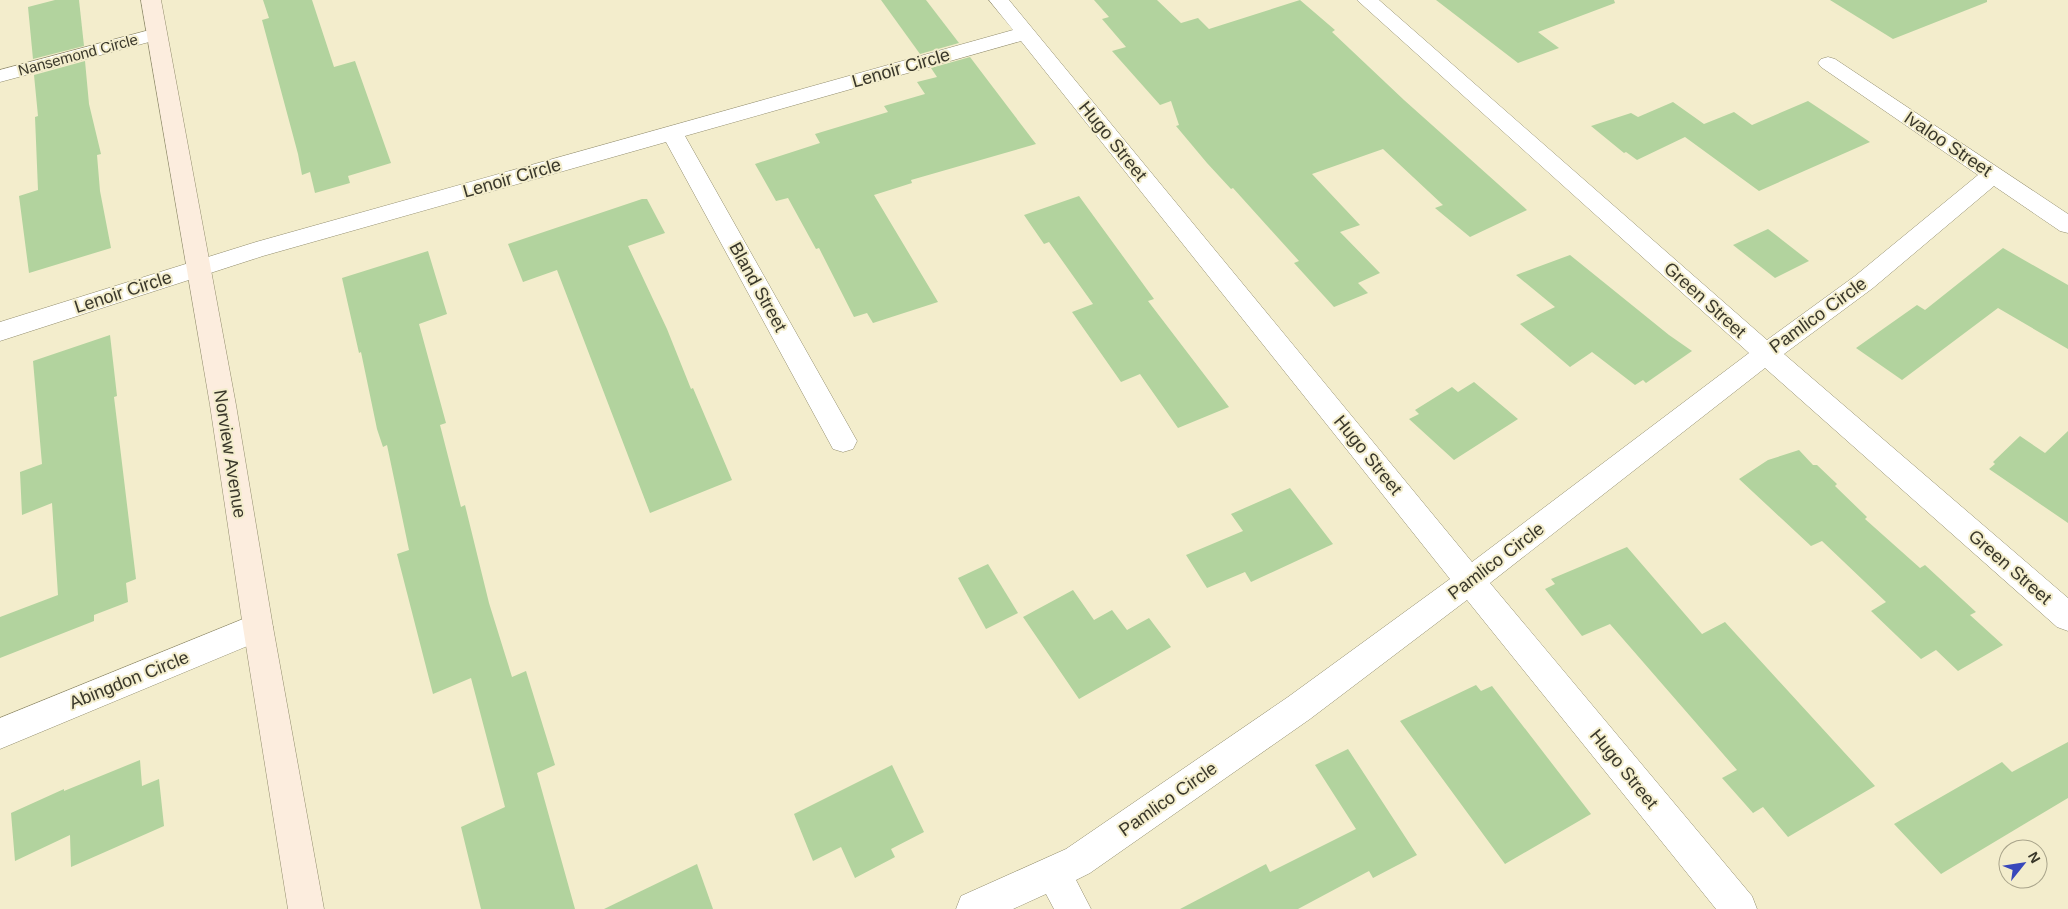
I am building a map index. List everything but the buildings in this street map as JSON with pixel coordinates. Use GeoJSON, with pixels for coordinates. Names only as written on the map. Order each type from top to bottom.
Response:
{"type":"FeatureCollection","features":[{"type":"Feature","properties":{"kind":"street","name":"Norview Avenue"},"geometry":{"type":"LineString","coordinates":[[151,0],[197,268],[223,405],[258,627],[306,909]]}},
{"type":"Feature","properties":{"kind":"street","name":"Hugo Street"},"geometry":{"type":"LineString","coordinates":[[999,0],[1470,581],[1739,909]]}},
{"type":"Feature","properties":{"kind":"street","name":"Green Street"},"geometry":{"type":"LineString","coordinates":[[1368,0],[1766,354],[2068,617]]}},
{"type":"Feature","properties":{"kind":"street","name":"Lenoir Circle"},"geometry":{"type":"LineString","coordinates":[[0,332],[197,268],[1026,33]]}},
{"type":"Feature","properties":{"kind":"street","name":"Nansemond Circle"},"geometry":{"type":"LineString","coordinates":[[0,76],[157,34]]}},
{"type":"Feature","properties":{"kind":"street","name":"Ivaloo Street"},"geometry":{"type":"LineString","coordinates":[[1828,63],[2068,225]]}},
{"type":"Feature","properties":{"kind":"street","name":"Bland Street"},"geometry":{"type":"LineString","coordinates":[[672,133],[844,441]]}},
{"type":"Feature","properties":{"kind":"street","name":"Pamlico Circle"},"geometry":{"type":"LineString","coordinates":[[974,909],[1054,874],[1078,861],[1291,714],[1470,581],[1766,354],[1864,282],[1992,174]]}},
{"type":"Feature","properties":{"kind":"street","name":"Abingdon Circle"},"geometry":{"type":"LineString","coordinates":[[0,734],[258,627]]}},
{"type":"Feature","properties":{"kind":"street"},"geometry":{"type":"LineString","coordinates":[[1054,874],[1073,909]]}}]}
